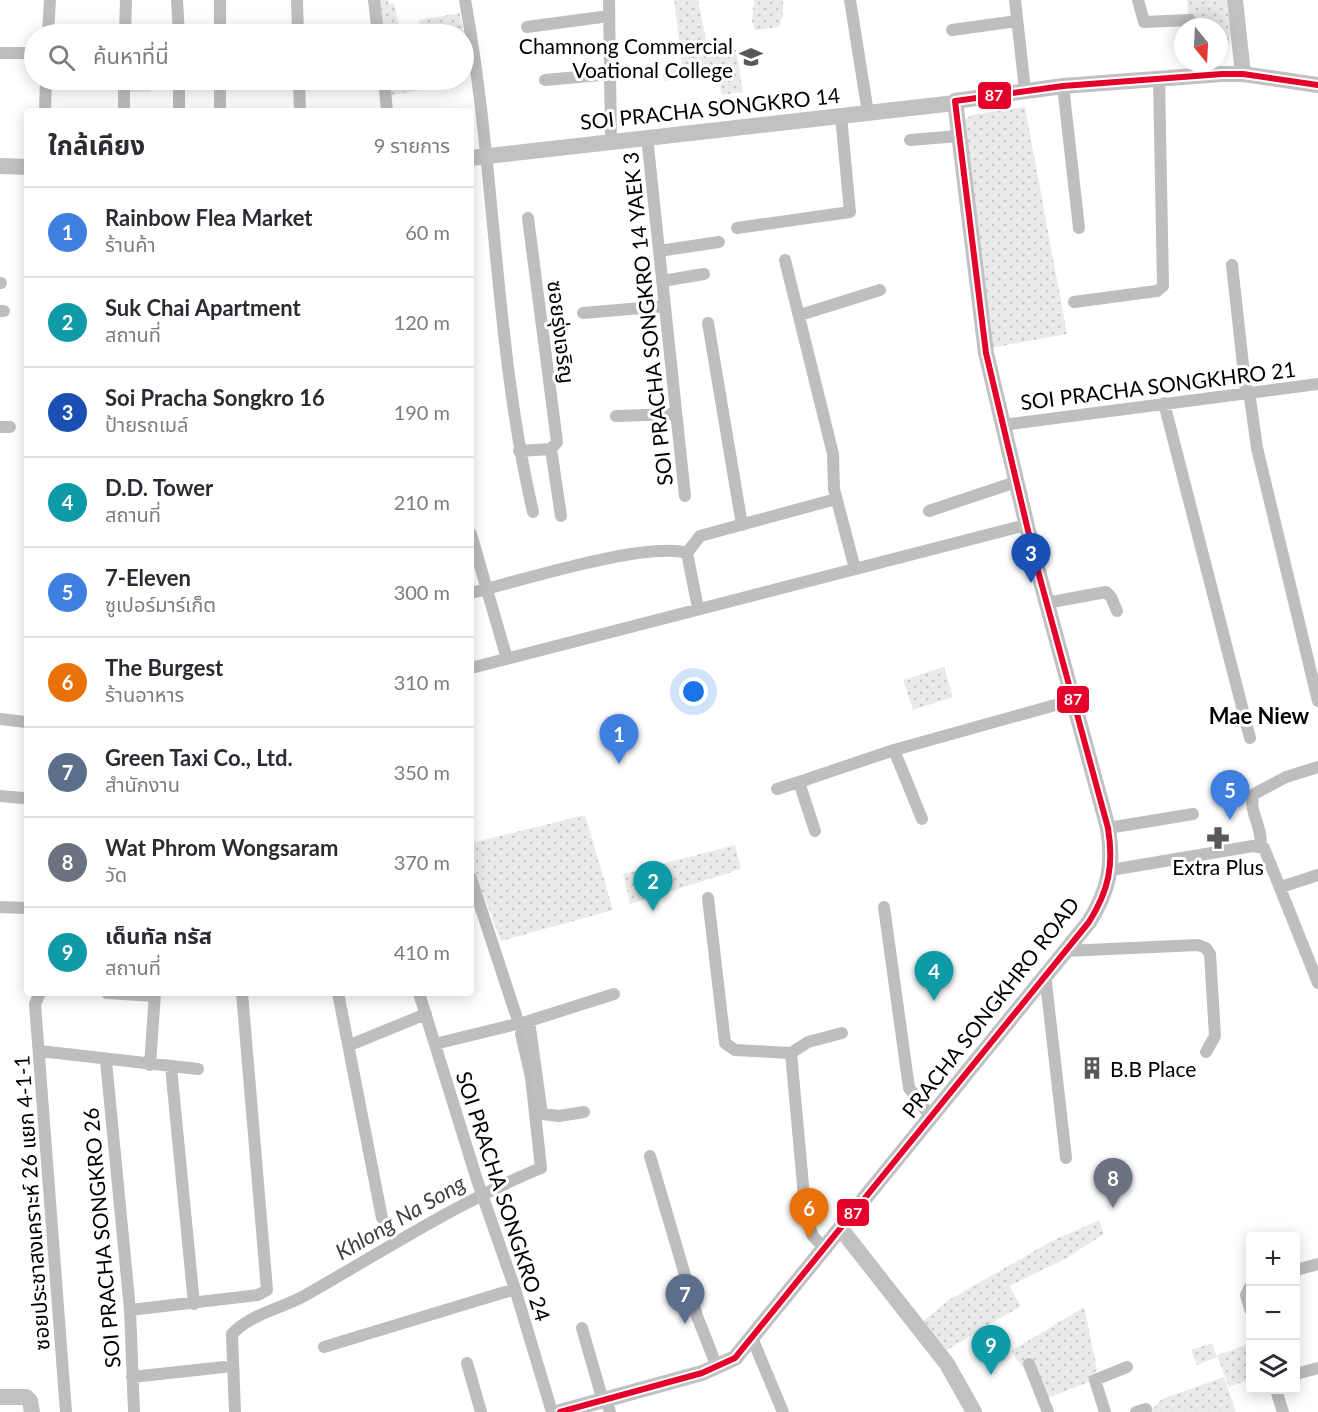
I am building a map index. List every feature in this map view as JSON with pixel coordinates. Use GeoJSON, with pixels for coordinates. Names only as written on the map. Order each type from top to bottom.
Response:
{"type":"FeatureCollection","features":[{"type":"Feature","properties":{"kind":"main road"},"geometry":{"type":"LineString","coordinates":[[1235,0],[1244,74]]}},
{"type":"Feature","properties":{"kind":"main road"},"geometry":{"type":"LineString","coordinates":[[1244,74],[1271,68],[1318,74]]}},
{"type":"Feature","properties":{"kind":"main road"},"geometry":{"type":"LineString","coordinates":[[955,103],[1025,90],[1159,78],[1186,72]]}},
{"type":"Feature","properties":{"kind":"main road"},"geometry":{"type":"LineString","coordinates":[[1226,72],[1318,85]]}},
{"type":"Feature","properties":{"kind":"main road","name":"SOI PRACHA SONGKRO 14"},"geometry":{"type":"LineString","coordinates":[[478,157],[955,103]]}},
{"type":"Feature","properties":{"kind":"main road","name":"PRACHA SONGKHRO ROAD"},"geometry":{"type":"LineString","coordinates":[[560,1412],[606,1404],[717,1367],[735,1358],[1065,951],[1098,908],[1111,870],[1108,828],[1026,525],[981,330],[955,103]]}},
{"type":"Feature","properties":{"kind":"main road"},"geometry":{"type":"LineString","coordinates":[[0,166],[24,167]]}},
{"type":"Feature","properties":{"kind":"main road"},"geometry":{"type":"LineString","coordinates":[[841,1229],[947,1364],[974,1412]]}},
{"type":"Feature","properties":{"kind":"main road"},"geometry":{"type":"LineString","coordinates":[[0,1397],[26,1397],[30,1401],[32,1412]]}},
{"type":"Feature","properties":{"kind":"street"},"geometry":{"type":"LineString","coordinates":[[49,24],[50,0]]}},
{"type":"Feature","properties":{"kind":"street"},"geometry":{"type":"LineString","coordinates":[[125,24],[126,0]]}},
{"type":"Feature","properties":{"kind":"street"},"geometry":{"type":"LineString","coordinates":[[220,0],[220,24]]}},
{"type":"Feature","properties":{"kind":"street"},"geometry":{"type":"LineString","coordinates":[[297,0],[298,24]]}},
{"type":"Feature","properties":{"kind":"street"},"geometry":{"type":"LineString","coordinates":[[374,0],[377,24]]}},
{"type":"Feature","properties":{"kind":"street"},"geometry":{"type":"LineString","coordinates":[[465,0],[467,24]]}},
{"type":"Feature","properties":{"kind":"street"},"geometry":{"type":"LineString","coordinates":[[609,0],[611,141]]}},
{"type":"Feature","properties":{"kind":"street"},"geometry":{"type":"LineString","coordinates":[[850,0],[868,113]]}},
{"type":"Feature","properties":{"kind":"street"},"geometry":{"type":"LineString","coordinates":[[1015,0],[1025,90]]}},
{"type":"Feature","properties":{"kind":"street"},"geometry":{"type":"LineString","coordinates":[[1138,0],[1144,22],[1174,21]]}},
{"type":"Feature","properties":{"kind":"street"},"geometry":{"type":"LineString","coordinates":[[527,27],[609,16]]}},
{"type":"Feature","properties":{"kind":"street"},"geometry":{"type":"LineString","coordinates":[[952,30],[1017,21]]}},
{"type":"Feature","properties":{"kind":"street"},"geometry":{"type":"LineString","coordinates":[[0,53],[24,54]]}},
{"type":"Feature","properties":{"kind":"street"},"geometry":{"type":"LineString","coordinates":[[545,80],[611,74]]}},
{"type":"Feature","properties":{"kind":"street"},"geometry":{"type":"LineString","coordinates":[[1074,303],[1157,291],[1163,286],[1159,78]]}},
{"type":"Feature","properties":{"kind":"street"},"geometry":{"type":"LineString","coordinates":[[1063,86],[1079,228]]}},
{"type":"Feature","properties":{"kind":"street"},"geometry":{"type":"LineString","coordinates":[[45,108],[46,90]]}},
{"type":"Feature","properties":{"kind":"street"},"geometry":{"type":"LineString","coordinates":[[124,90],[124,108]]}},
{"type":"Feature","properties":{"kind":"street"},"geometry":{"type":"LineString","coordinates":[[220,90],[220,108]]}},
{"type":"Feature","properties":{"kind":"street"},"geometry":{"type":"LineString","coordinates":[[299,90],[300,108]]}},
{"type":"Feature","properties":{"kind":"street"},"geometry":{"type":"LineString","coordinates":[[385,90],[387,108]]}},
{"type":"Feature","properties":{"kind":"street"},"geometry":{"type":"LineString","coordinates":[[472,90],[474,108]]}},
{"type":"Feature","properties":{"kind":"street"},"geometry":{"type":"LineString","coordinates":[[474,109],[478,157],[519,451],[533,512]]}},
{"type":"Feature","properties":{"kind":"street"},"geometry":{"type":"LineString","coordinates":[[737,228],[850,212],[841,116]]}},
{"type":"Feature","properties":{"kind":"street"},"geometry":{"type":"LineString","coordinates":[[910,140],[959,136]]}},
{"type":"Feature","properties":{"kind":"street","name":"SOI PRACHA SONGKRO 14 YAEK 3"},"geometry":{"type":"LineString","coordinates":[[646,137],[686,496]]}},
{"type":"Feature","properties":{"kind":"street","name":"ซอยรุ่งเจริญ"},"geometry":{"type":"LineString","coordinates":[[528,218],[556,442],[550,448],[561,516]]}},
{"type":"Feature","properties":{"kind":"street"},"geometry":{"type":"LineString","coordinates":[[659,251],[719,242]]}},
{"type":"Feature","properties":{"kind":"street"},"geometry":{"type":"LineString","coordinates":[[786,260],[833,454],[836,500],[855,569]]}},
{"type":"Feature","properties":{"kind":"street"},"geometry":{"type":"LineString","coordinates":[[1232,265],[1257,448],[1318,702]]}},
{"type":"Feature","properties":{"kind":"street"},"geometry":{"type":"LineString","coordinates":[[662,281],[704,274]]}},
{"type":"Feature","properties":{"kind":"street"},"geometry":{"type":"LineString","coordinates":[[800,315],[880,290]]}},
{"type":"Feature","properties":{"kind":"street"},"geometry":{"type":"LineString","coordinates":[[584,313],[664,306]]}},
{"type":"Feature","properties":{"kind":"street"},"geometry":{"type":"LineString","coordinates":[[708,323],[742,525]]}},
{"type":"Feature","properties":{"kind":"street","name":"SOI PRACHA SONGKHRO 21"},"geometry":{"type":"LineString","coordinates":[[1004,425],[1318,384]]}},
{"type":"Feature","properties":{"kind":"street"},"geometry":{"type":"LineString","coordinates":[[1164,404],[1250,738]]}},
{"type":"Feature","properties":{"kind":"street"},"geometry":{"type":"LineString","coordinates":[[616,416],[676,414]]}},
{"type":"Feature","properties":{"kind":"street"},"geometry":{"type":"LineString","coordinates":[[519,451],[550,448]]}},
{"type":"Feature","properties":{"kind":"street"},"geometry":{"type":"LineString","coordinates":[[929,511],[1016,483]]}},
{"type":"Feature","properties":{"kind":"street"},"geometry":{"type":"LineString","coordinates":[[698,608],[687,553],[700,536],[836,500]]}},
{"type":"Feature","properties":{"kind":"street"},"geometry":{"type":"LineString","coordinates":[[474,667],[1026,525]]}},
{"type":"Feature","properties":{"kind":"street"},"geometry":{"type":"LineString","coordinates":[[474,545],[507,659]]}},
{"type":"Feature","properties":{"kind":"street"},"geometry":{"type":"LineString","coordinates":[[474,592],[616,557],[670,549],[687,553]]}},
{"type":"Feature","properties":{"kind":"street"},"geometry":{"type":"LineString","coordinates":[[1046,603],[1106,592],[1111,597],[1117,611]]}},
{"type":"Feature","properties":{"kind":"street"},"geometry":{"type":"LineString","coordinates":[[777,789],[894,750],[1073,700]]}},
{"type":"Feature","properties":{"kind":"street"},"geometry":{"type":"LineString","coordinates":[[0,719],[24,722]]}},
{"type":"Feature","properties":{"kind":"street"},"geometry":{"type":"LineString","coordinates":[[894,750],[922,819]]}},
{"type":"Feature","properties":{"kind":"street"},"geometry":{"type":"LineString","coordinates":[[1260,846],[1262,837],[1252,806],[1254,794],[1286,777],[1318,767]]}},
{"type":"Feature","properties":{"kind":"street"},"geometry":{"type":"LineString","coordinates":[[799,782],[815,831]]}},
{"type":"Feature","properties":{"kind":"street"},"geometry":{"type":"LineString","coordinates":[[0,796],[23,798]]}},
{"type":"Feature","properties":{"kind":"street"},"geometry":{"type":"LineString","coordinates":[[1108,828],[1193,814]]}},
{"type":"Feature","properties":{"kind":"street"},"geometry":{"type":"LineString","coordinates":[[1111,870],[1260,846],[1268,852],[1317,978]]}},
{"type":"Feature","properties":{"kind":"street"},"geometry":{"type":"LineString","coordinates":[[1281,887],[1318,875]]}},
{"type":"Feature","properties":{"kind":"street"},"geometry":{"type":"LineString","coordinates":[[708,898],[725,1043],[735,1050],[790,1053],[808,1042],[842,1033]]}},
{"type":"Feature","properties":{"kind":"street"},"geometry":{"type":"LineString","coordinates":[[0,907],[24,908]]}},
{"type":"Feature","properties":{"kind":"street"},"geometry":{"type":"LineString","coordinates":[[884,907],[909,1088],[931,1117]]}},
{"type":"Feature","properties":{"kind":"street"},"geometry":{"type":"LineString","coordinates":[[1065,951],[1198,945],[1206,948],[1210,954],[1215,1036],[1206,1052]]}},
{"type":"Feature","properties":{"kind":"street"},"geometry":{"type":"LineString","coordinates":[[1045,974],[1066,1158]]}},
{"type":"Feature","properties":{"kind":"street"},"geometry":{"type":"LineString","coordinates":[[435,1044],[529,1021],[614,994]]}},
{"type":"Feature","properties":{"kind":"street","name":"ซอยประชาสงเคราะห์ 26 แยก 4-1-1"},"geometry":{"type":"LineString","coordinates":[[39,996],[35,1004],[66,1412]]}},
{"type":"Feature","properties":{"kind":"street"},"geometry":{"type":"LineString","coordinates":[[150,1065],[155,996]]}},
{"type":"Feature","properties":{"kind":"street"},"geometry":{"type":"LineString","coordinates":[[130,1310],[258,1296],[267,1290],[242,996]]}},
{"type":"Feature","properties":{"kind":"street"},"geometry":{"type":"LineString","coordinates":[[340,996],[366,1147],[382,1218]]}},
{"type":"Feature","properties":{"kind":"street","name":"SOI PRACHA SONGKRO 24"},"geometry":{"type":"LineString","coordinates":[[420,996],[477,1180],[515,1289],[552,1412]]}},
{"type":"Feature","properties":{"kind":"street"},"geometry":{"type":"LineString","coordinates":[[350,1045],[426,1014]]}},
{"type":"Feature","properties":{"kind":"street"},"geometry":{"type":"LineString","coordinates":[[529,1021],[542,1114],[559,1116],[584,1112]]}},
{"type":"Feature","properties":{"kind":"street"},"geometry":{"type":"LineString","coordinates":[[40,1051],[198,1070]]}},
{"type":"Feature","properties":{"kind":"street"},"geometry":{"type":"LineString","coordinates":[[790,1053],[806,1218],[813,1236],[825,1249]]}},
{"type":"Feature","properties":{"kind":"street","name":"SOI PRACHA SONGKRO 26"},"geometry":{"type":"LineString","coordinates":[[106,1060],[130,1310],[134,1412]]}},
{"type":"Feature","properties":{"kind":"street"},"geometry":{"type":"LineString","coordinates":[[171,1067],[194,1304]]}},
{"type":"Feature","properties":{"kind":"street"},"geometry":{"type":"LineString","coordinates":[[650,1156],[697,1316],[717,1367]]}},
{"type":"Feature","properties":{"kind":"street"},"geometry":{"type":"LineString","coordinates":[[1300,1269],[1318,1264]]}},
{"type":"Feature","properties":{"kind":"street"},"geometry":{"type":"LineString","coordinates":[[324,1347],[515,1289]]}},
{"type":"Feature","properties":{"kind":"street"},"geometry":{"type":"LineString","coordinates":[[582,1328],[606,1404]]}},
{"type":"Feature","properties":{"kind":"street"},"geometry":{"type":"LineString","coordinates":[[752,1338],[783,1412]]}},
{"type":"Feature","properties":{"kind":"street"},"geometry":{"type":"LineString","coordinates":[[466,1363],[481,1412]]}},
{"type":"Feature","properties":{"kind":"street"},"geometry":{"type":"LineString","coordinates":[[1029,1364],[1047,1412]]}},
{"type":"Feature","properties":{"kind":"street"},"geometry":{"type":"LineString","coordinates":[[132,1377],[224,1367]]}},
{"type":"Feature","properties":{"kind":"street"},"geometry":{"type":"LineString","coordinates":[[1105,1412],[1096,1378],[1127,1367]]}},
{"type":"Feature","properties":{"kind":"street"},"geometry":{"type":"LineString","coordinates":[[1300,1373],[1318,1368]]}},
{"type":"Feature","properties":{"kind":"street"},"geometry":{"type":"LineString","coordinates":[[1278,1394],[1283,1412]]}},
{"type":"Feature","properties":{"kind":"shaded area"},"geometry":{"type":"Polygon","coordinates":[[[377,0],[388,0],[389,4],[394,4],[399,24],[380,24],[377,0]]]}},
{"type":"Feature","properties":{"kind":"shaded area"},"geometry":{"type":"Polygon","coordinates":[[[674,0],[698,0],[706,41],[710,47],[722,46],[736,50],[743,92],[722,95],[717,70],[664,81],[662,66],[682,63],[674,0]]]}},
{"type":"Feature","properties":{"kind":"shaded area"},"geometry":{"type":"Polygon","coordinates":[[[754,0],[783,0],[783,13],[779,27],[755,30],[752,22],[754,0]]]}},
{"type":"Feature","properties":{"kind":"shaded area"},"geometry":{"type":"Polygon","coordinates":[[[1187,0],[1226,0],[1230,24],[1228,47],[1228,18],[1189,18],[1187,0]]]}},
{"type":"Feature","properties":{"kind":"shaded area"},"geometry":{"type":"Polygon","coordinates":[[[460,13],[462,24],[420,24],[419,20],[460,13]]]}},
{"type":"Feature","properties":{"kind":"shaded area"},"geometry":{"type":"Polygon","coordinates":[[[129,90],[151,90],[151,92],[129,92],[129,90]]]}},
{"type":"Feature","properties":{"kind":"shaded area"},"geometry":{"type":"Polygon","coordinates":[[[388,90],[417,90],[414,91],[388,96],[388,90]]]}},
{"type":"Feature","properties":{"kind":"shaded area"},"geometry":{"type":"Polygon","coordinates":[[[1025,107],[1067,334],[990,348],[964,121],[971,115],[1025,107]]]}},
{"type":"Feature","properties":{"kind":"shaded area"},"geometry":{"type":"Polygon","coordinates":[[[944,667],[953,697],[913,710],[903,680],[944,667]]]}},
{"type":"Feature","properties":{"kind":"shaded area"},"geometry":{"type":"Polygon","coordinates":[[[585,815],[613,910],[501,941],[474,870],[474,842],[585,815]]]}},
{"type":"Feature","properties":{"kind":"shaded area"},"geometry":{"type":"Polygon","coordinates":[[[735,845],[741,869],[630,904],[623,874],[735,845]]]}},
{"type":"Feature","properties":{"kind":"shaded area"},"geometry":{"type":"Polygon","coordinates":[[[1099,1220],[1104,1234],[1065,1259],[1009,1286],[1021,1306],[945,1351],[922,1322],[949,1300],[1052,1241],[1099,1220]]]}},
{"type":"Feature","properties":{"kind":"shaded area"},"geometry":{"type":"Polygon","coordinates":[[[1084,1307],[1097,1369],[1089,1382],[1045,1399],[1030,1362],[1022,1367],[1011,1351],[1084,1307]]]}},
{"type":"Feature","properties":{"kind":"shaded area"},"geometry":{"type":"Polygon","coordinates":[[[1212,1343],[1217,1357],[1197,1365],[1191,1350],[1212,1343]]]}},
{"type":"Feature","properties":{"kind":"shaded area"},"geometry":{"type":"Polygon","coordinates":[[[1246,1345],[1246,1381],[1229,1387],[1217,1355],[1246,1345]]]}},
{"type":"Feature","properties":{"kind":"shaded area"},"geometry":{"type":"Polygon","coordinates":[[[1224,1377],[1236,1412],[1150,1412],[1162,1399],[1224,1377]]]}},
{"type":"Feature","properties":{"kind":"waterway","name":"Khlong Na Song"},"geometry":{"type":"LineString","coordinates":[[177,0],[178,24]]}},
{"type":"Feature","properties":{"kind":"waterway","name":"Khlong Na Song"},"geometry":{"type":"LineString","coordinates":[[179,90],[179,108]]}},
{"type":"Feature","properties":{"kind":"waterway","name":"Khlong Na Song"},"geometry":{"type":"LineString","coordinates":[[474,887],[516,1015]]}},
{"type":"Feature","properties":{"kind":"waterway","name":"Khlong Na Song"},"geometry":{"type":"LineString","coordinates":[[235,1412],[232,1334],[240,1327],[248,1321],[295,1301],[480,1196],[541,1168],[531,1077],[521,1034]]}},
{"type":"Feature","properties":{"kind":"transit line","name":"87"},"geometry":{"type":"LineString","coordinates":[[560,1412],[702,1373],[735,1358],[1089,922],[1105,888],[1110,866],[1108,828],[1035,560],[986,353],[955,101],[1063,86],[1222,74],[1243,74],[1318,85]]}},
{"type":"Feature","properties":{"kind":"place","name":"Chamnong Commercial Voational College"},"geometry":{"type":"Point","coordinates":[751,57]}},
{"type":"Feature","properties":{"kind":"place","name":"Soi Pracha Songkro 16"},"geometry":{"type":"Point","coordinates":[1031,583]}},
{"type":"Feature","properties":{"kind":"place","name":"Rainbow Flea Market"},"geometry":{"type":"Point","coordinates":[619,764]}},
{"type":"Feature","properties":{"kind":"place","name":"7-Eleven"},"geometry":{"type":"Point","coordinates":[1230,820]}},
{"type":"Feature","properties":{"kind":"place","name":"Extra Plus"},"geometry":{"type":"Point","coordinates":[1218,838]}},
{"type":"Feature","properties":{"kind":"place","name":"Suk Chai Apartment"},"geometry":{"type":"Point","coordinates":[653,911]}},
{"type":"Feature","properties":{"kind":"place","name":"D.D. Tower"},"geometry":{"type":"Point","coordinates":[934,1001]}},
{"type":"Feature","properties":{"kind":"place","name":"B.B Place"},"geometry":{"type":"Point","coordinates":[1092,1068]}},
{"type":"Feature","properties":{"kind":"place","name":"Wat Phrom Wongsaram"},"geometry":{"type":"Point","coordinates":[1113,1208]}},
{"type":"Feature","properties":{"kind":"place","name":"The Burgest"},"geometry":{"type":"Point","coordinates":[809,1238]}},
{"type":"Feature","properties":{"kind":"place","name":"Green Taxi Co., Ltd."},"geometry":{"type":"Point","coordinates":[685,1324]}},
{"type":"Feature","properties":{"kind":"place","name":"เด็นทัล ทรัส"},"geometry":{"type":"Point","coordinates":[991,1375]}},
{"type":"Feature","properties":{"kind":"district","name":"Mae Niew"},"geometry":{"type":"Point","coordinates":[1259,715]}}]}
